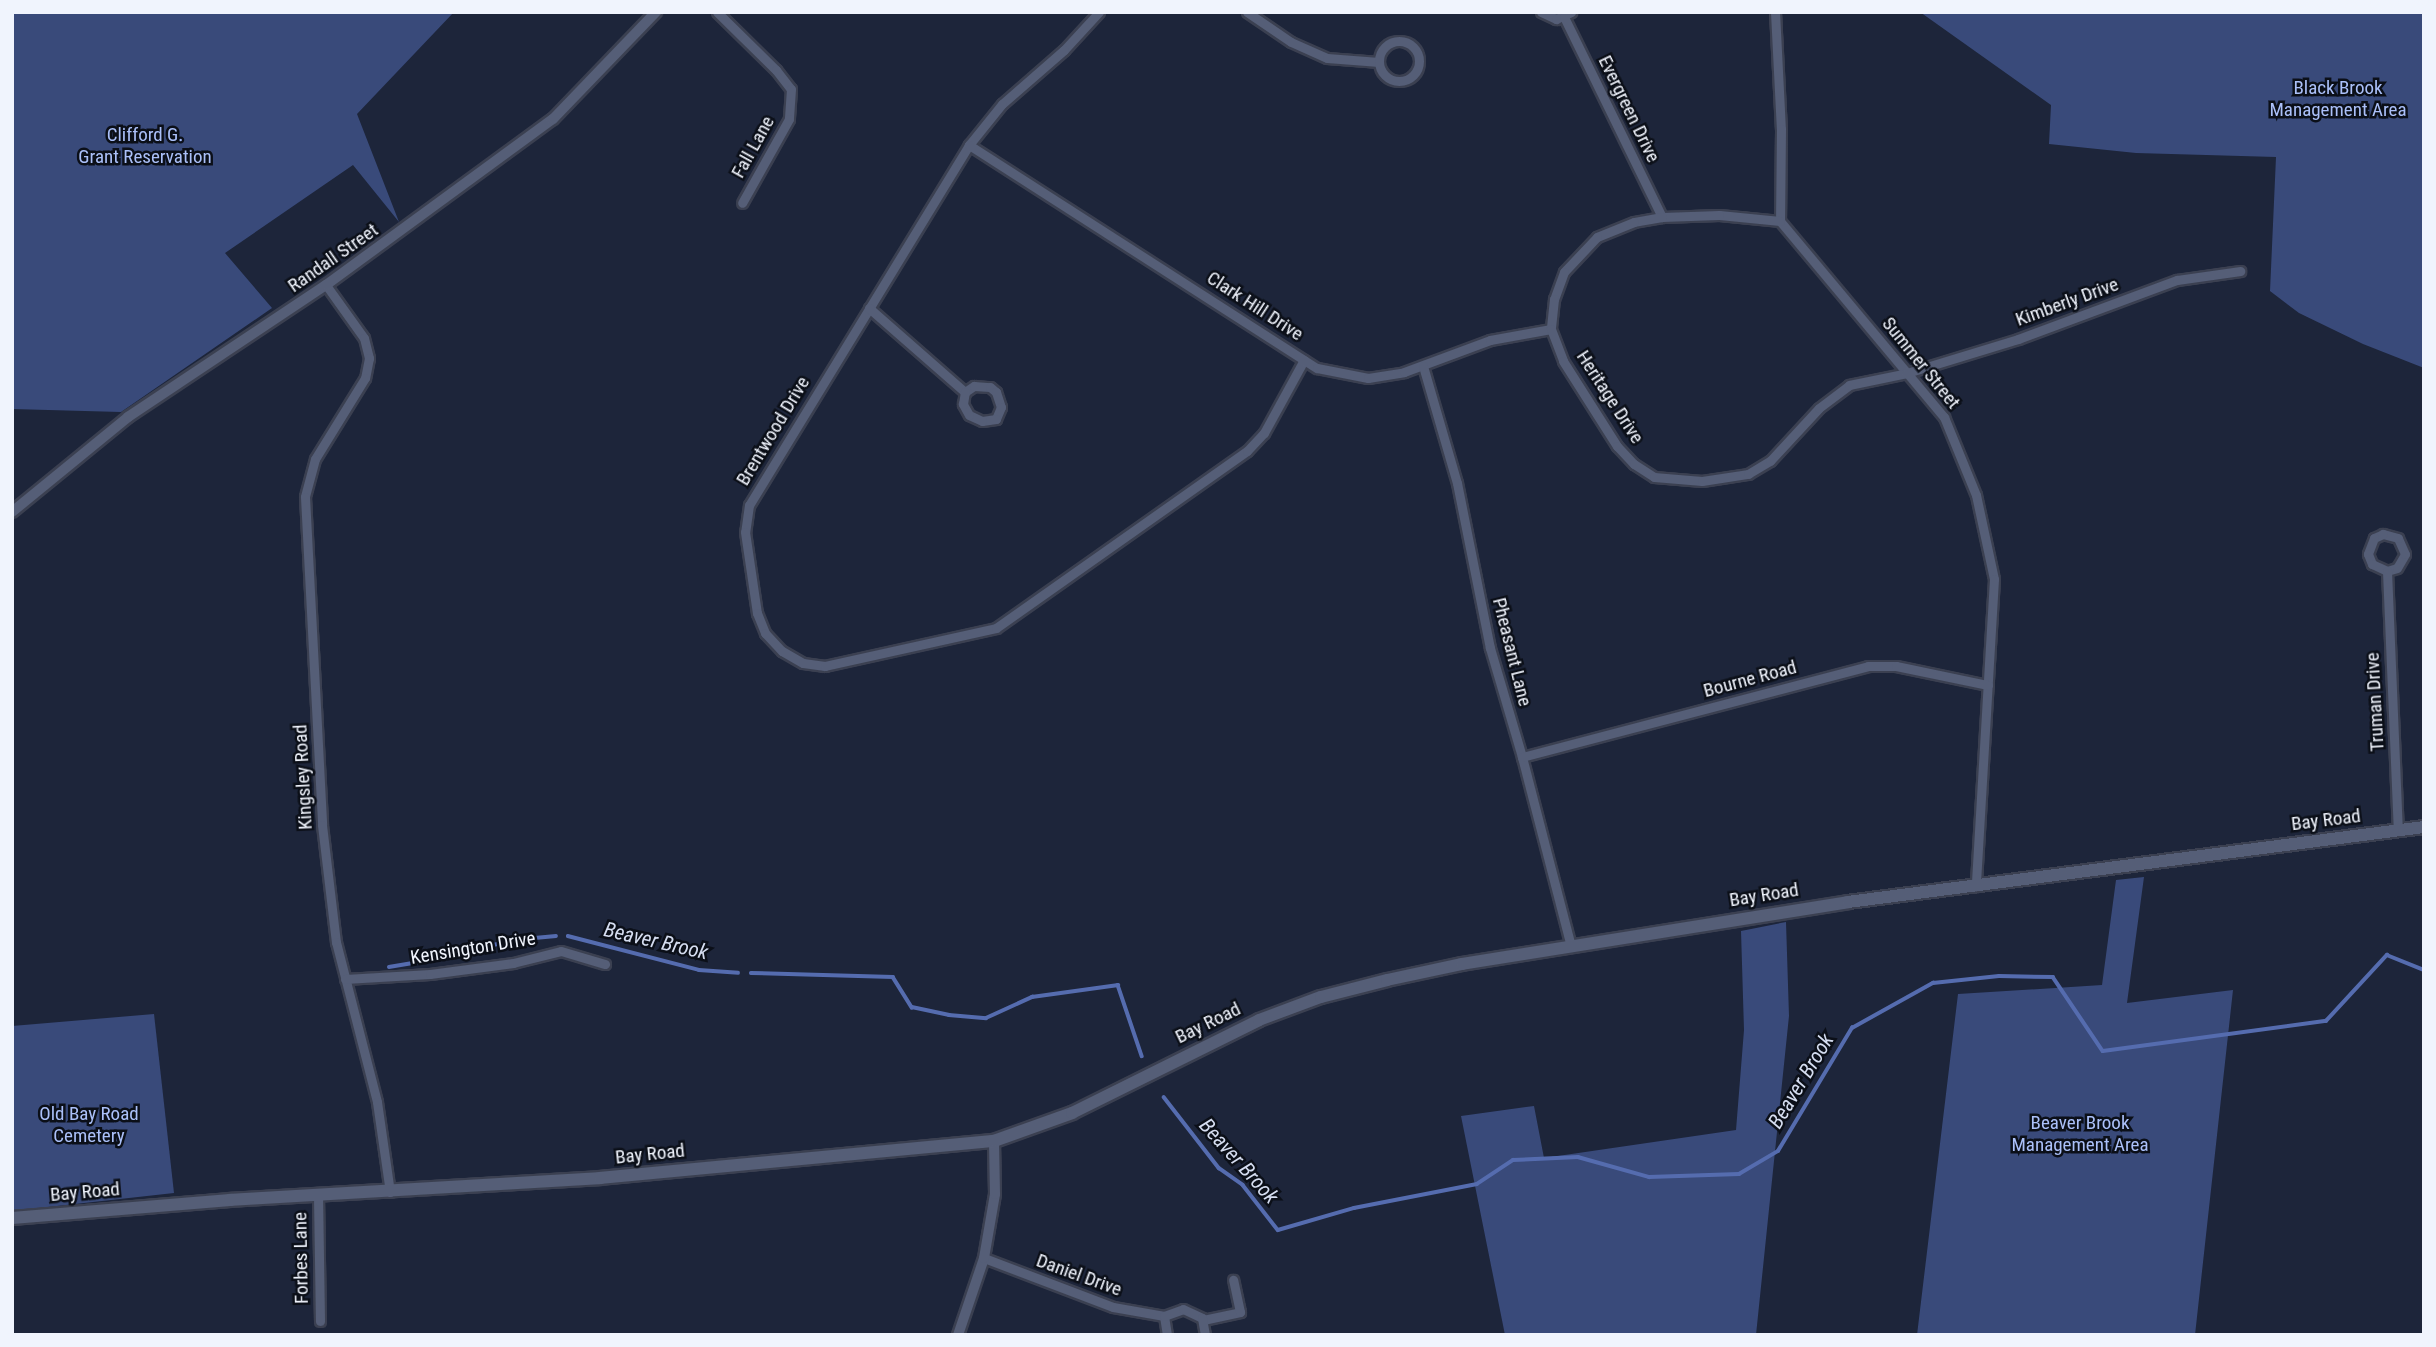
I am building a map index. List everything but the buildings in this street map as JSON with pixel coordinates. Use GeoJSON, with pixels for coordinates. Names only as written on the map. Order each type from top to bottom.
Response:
{"type":"FeatureCollection","features":[{"type":"Feature","properties":{"kind":"main road","name":"Bay Road"},"geometry":{"type":"LineString","coordinates":[[12,1218],[318,1195],[600,1178],[994,1140],[1072,1112],[1248,1025],[1321,997],[1462,964],[1760,915],[2424,827]]}},
{"type":"Feature","properties":{"kind":"street","name":"Randall Street"},"geometry":{"type":"LineString","coordinates":[[12,512],[97,441],[166,390],[326,285],[553,119],[656,12]]}},
{"type":"Feature","properties":{"kind":"street","name":"Fall Lane"},"geometry":{"type":"LineString","coordinates":[[717,12],[776,70],[791,89],[789,119],[742,203]]}},
{"type":"Feature","properties":{"kind":"street","name":"Brentwood Drive"},"geometry":{"type":"LineString","coordinates":[[1099,12],[1064,50],[1002,104],[969,145],[749,505],[746,532],[757,613],[765,633],[782,651],[803,663],[825,666],[996,628],[1247,451],[1264,433],[1304,360]]}},
{"type":"Feature","properties":{"kind":"street"},"geometry":{"type":"LineString","coordinates":[[1247,12],[1292,42],[1327,58],[1379,62]]}},
{"type":"Feature","properties":{"kind":"street","name":"Evergreen Drive"},"geometry":{"type":"LineString","coordinates":[[1541,12],[1551,19],[1567,15],[1662,217]]}},
{"type":"Feature","properties":{"kind":"street"},"geometry":{"type":"LineString","coordinates":[[1550,329],[1561,281],[1578,254],[1597,237],[1634,222],[1662,217],[1719,215],[1780,221],[1782,129],[1775,12]]}},
{"type":"Feature","properties":{"kind":"street"},"geometry":{"type":"LineString","coordinates":[[1396,41],[1413,46],[1419,57],[1417,69],[1402,81],[1389,78],[1379,62],[1386,46],[1396,41]]}},
{"type":"Feature","properties":{"kind":"street","name":"Clark Hill Drive"},"geometry":{"type":"LineString","coordinates":[[969,145],[1317,368],[1345,376],[1368,378],[1423,366],[1490,340],[1550,329]]}},
{"type":"Feature","properties":{"kind":"street","name":"Summer Street"},"geometry":{"type":"LineString","coordinates":[[1780,221],[1944,417],[1976,495],[1994,579],[1976,886]]}},
{"type":"Feature","properties":{"kind":"street","name":"Kimberly Drive"},"geometry":{"type":"LineString","coordinates":[[1907,373],[2018,339],[2177,280],[2240,271]]}},
{"type":"Feature","properties":{"kind":"street","name":"Kingsley Road"},"geometry":{"type":"LineString","coordinates":[[326,285],[364,338],[369,352],[368,369],[311,469],[305,497],[326,864],[336,942],[377,1101],[390,1192]]}},
{"type":"Feature","properties":{"kind":"street"},"geometry":{"type":"LineString","coordinates":[[869,307],[965,392]]}},
{"type":"Feature","properties":{"kind":"street","name":"Heritage Drive"},"geometry":{"type":"LineString","coordinates":[[1550,329],[1571,376],[1617,446],[1643,471],[1665,480],[1714,481],[1758,469],[1838,391],[1849,385],[1907,373]]}},
{"type":"Feature","properties":{"kind":"street","name":"Pheasant Lane"},"geometry":{"type":"LineString","coordinates":[[1423,366],[1457,483],[1490,648],[1522,757],[1571,947]]}},
{"type":"Feature","properties":{"kind":"street"},"geometry":{"type":"LineString","coordinates":[[974,386],[996,392],[1001,407],[996,419],[982,422],[969,415],[963,404],[965,392],[974,386]]}},
{"type":"Feature","properties":{"kind":"street"},"geometry":{"type":"LineString","coordinates":[[2384,534],[2398,538],[2405,554],[2397,568],[2387,571],[2372,565],[2368,554],[2374,538],[2384,534]]}},
{"type":"Feature","properties":{"kind":"street","name":"Truman Drive"},"geometry":{"type":"LineString","coordinates":[[2387,571],[2398,830]]}},
{"type":"Feature","properties":{"kind":"street","name":"Bourne Road"},"geometry":{"type":"LineString","coordinates":[[1522,757],[1868,666],[1896,666],[1989,685]]}},
{"type":"Feature","properties":{"kind":"street","name":"Kensington Drive"},"geometry":{"type":"LineString","coordinates":[[345,979],[444,972],[513,963],[561,951],[605,964]]}},
{"type":"Feature","properties":{"kind":"street"},"geometry":{"type":"LineString","coordinates":[[958,1335],[985,1258],[995,1194],[994,1140]]}},
{"type":"Feature","properties":{"kind":"street","name":"Forbes Lane"},"geometry":{"type":"LineString","coordinates":[[318,1195],[320,1321]]}},
{"type":"Feature","properties":{"kind":"street","name":"Daniel Drive"},"geometry":{"type":"LineString","coordinates":[[985,1258],[1113,1307],[1164,1316],[1178,1309],[1188,1310],[1203,1320]]}},
{"type":"Feature","properties":{"kind":"street"},"geometry":{"type":"LineString","coordinates":[[1205,1335],[1203,1320],[1240,1312],[1233,1280]]}},
{"type":"Feature","properties":{"kind":"street"},"geometry":{"type":"LineString","coordinates":[[1164,1316],[1167,1335]]}},
{"type":"Feature","properties":{"kind":"green space","name":"Clifford G. Grant Reservation"},"geometry":{"type":"Polygon","coordinates":[[[12,12],[454,12],[357,114],[399,222],[353,165],[225,253],[272,308],[121,412],[12,409],[12,12]]]}},
{"type":"Feature","properties":{"kind":"green space","name":"Black Brook Management Area"},"geometry":{"type":"Polygon","coordinates":[[[1920,12],[2424,12],[2424,368],[2363,344],[2299,313],[2270,291],[2276,157],[2136,153],[2049,144],[2051,105],[1920,12]]]}},
{"type":"Feature","properties":{"kind":"green space","name":"Beaver Brook Management Area"},"geometry":{"type":"Polygon","coordinates":[[[2144,877],[2127,1003],[2233,990],[2195,1335],[1917,1335],[1958,994],[2102,985],[2116,880],[2144,877]]]}},
{"type":"Feature","properties":{"kind":"green space"},"geometry":{"type":"Polygon","coordinates":[[[1786,922],[1789,1016],[1756,1335],[1505,1335],[1461,1116],[1534,1106],[1544,1158],[1736,1130],[1744,1030],[1741,931],[1786,922]]]}},
{"type":"Feature","properties":{"kind":"green space","name":"Old Bay Road Cemetery"},"geometry":{"type":"Polygon","coordinates":[[[154,1014],[174,1193],[12,1211],[12,1026],[154,1014]]]}},
{"type":"Feature","properties":{"kind":"waterway","name":"Beaver Brook"},"geometry":{"type":"LineString","coordinates":[[389,967],[448,957],[513,940],[556,936]]}},
{"type":"Feature","properties":{"kind":"waterway","name":"Beaver Brook"},"geometry":{"type":"LineString","coordinates":[[568,936],[699,970],[738,973]]}},
{"type":"Feature","properties":{"kind":"waterway","name":"Beaver Brook"},"geometry":{"type":"LineString","coordinates":[[1164,1097],[1219,1168],[1243,1185],[1278,1230],[1354,1208],[1477,1184],[1513,1160],[1578,1157],[1649,1177],[1739,1174],[1778,1151],[1852,1028],[1933,983],[1999,976],[2053,977],[2103,1051],[2326,1021],[2387,955],[2424,970]]}},
{"type":"Feature","properties":{"kind":"waterway","name":"Beaver Brook"},"geometry":{"type":"LineString","coordinates":[[751,973],[893,977],[912,1007],[949,1015],[986,1018],[1032,997],[1118,985],[1142,1056]]}}]}
